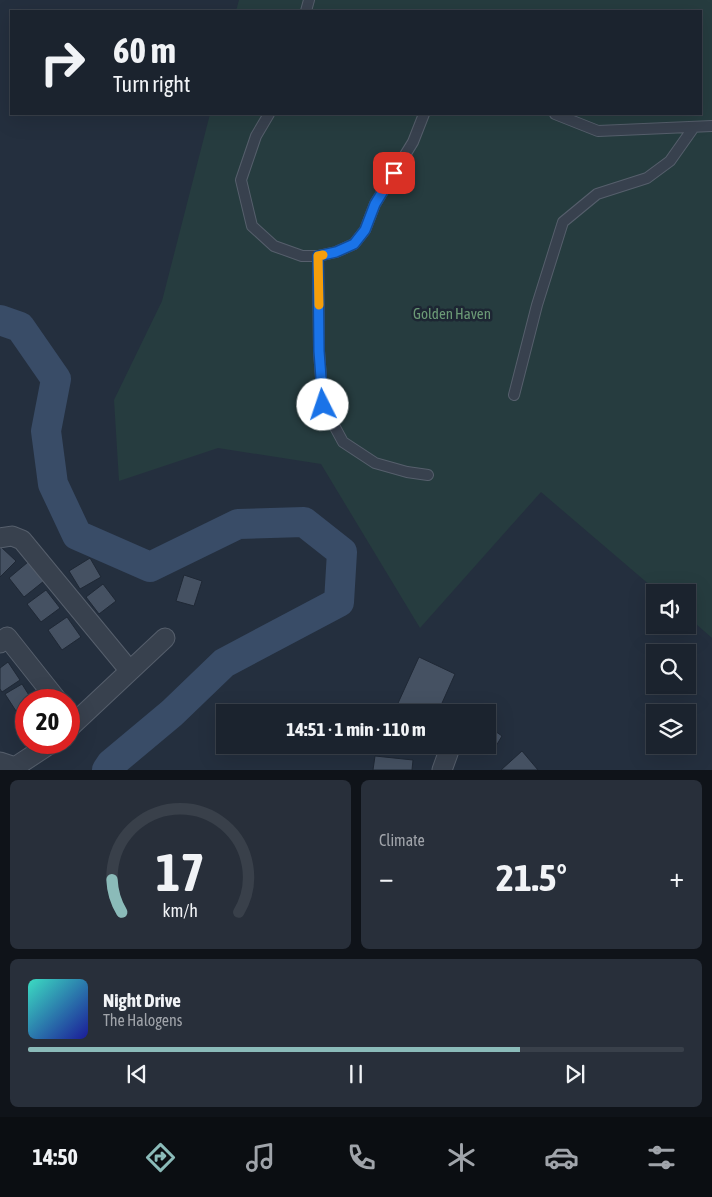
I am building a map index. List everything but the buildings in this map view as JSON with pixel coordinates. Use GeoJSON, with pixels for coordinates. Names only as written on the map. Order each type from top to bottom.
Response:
{"type":"FeatureCollection","features":[{"type":"Feature","properties":{"kind":"street"},"geometry":{"type":"LineString","coordinates":[[0,538],[12,536],[22,540],[130,671]]}},
{"type":"Feature","properties":{"kind":"street"},"geometry":{"type":"LineString","coordinates":[[0,643],[6,637],[48,689]]}},
{"type":"Feature","properties":{"kind":"street"},"geometry":{"type":"LineString","coordinates":[[80,713],[165,638]]}},
{"type":"Feature","properties":{"kind":"street"},"geometry":{"type":"LineString","coordinates":[[0,762],[15,767],[35,754]]}},
{"type":"Feature","properties":{"kind":"street"},"geometry":{"type":"LineString","coordinates":[[442,770],[448,754]]}},
{"type":"Feature","properties":{"kind":"lane"},"geometry":{"type":"LineString","coordinates":[[268,115],[256,136],[241,180],[252,226],[274,246],[302,256],[318,256],[336,252],[354,244],[365,230],[375,204],[413,142],[424,115]]}},
{"type":"Feature","properties":{"kind":"lane"},"geometry":{"type":"LineString","coordinates":[[558,115],[598,131],[712,126]]}},
{"type":"Feature","properties":{"kind":"lane"},"geometry":{"type":"LineString","coordinates":[[514,395],[537,305],[563,222],[597,194],[646,178],[670,161],[694,127]]}},
{"type":"Feature","properties":{"kind":"lane"},"geometry":{"type":"LineString","coordinates":[[318,256],[319,351],[323,405],[343,442],[376,463],[407,472],[428,475]]}},
{"type":"Feature","properties":{"kind":"green space","name":"Golden Haven"},"geometry":{"type":"Polygon","coordinates":[[[239,0],[712,0],[712,638],[696,624],[696,584],[649,584],[541,492],[420,628],[321,464],[218,448],[119,481],[114,400],[162,301],[210,115],[702,115],[702,10],[236,10],[239,0]]]}},
{"type":"Feature","properties":{"kind":"waterway"},"geometry":{"type":"LineString","coordinates":[[0,320],[20,327],[56,379],[46,431],[53,484],[77,535],[150,567],[238,524],[304,522],[342,552],[339,602],[224,663],[172,713],[111,764],[107,770]]}},
{"type":"Feature","properties":{"kind":"slow traffic"},"geometry":{"type":"LineString","coordinates":[[319,305],[318,256],[323,255]]}},
{"type":"Feature","properties":{"kind":"route"},"geometry":{"type":"LineString","coordinates":[[323,405],[319,351],[318,256],[336,252],[354,244],[365,230],[375,204],[394,173]]}}]}
